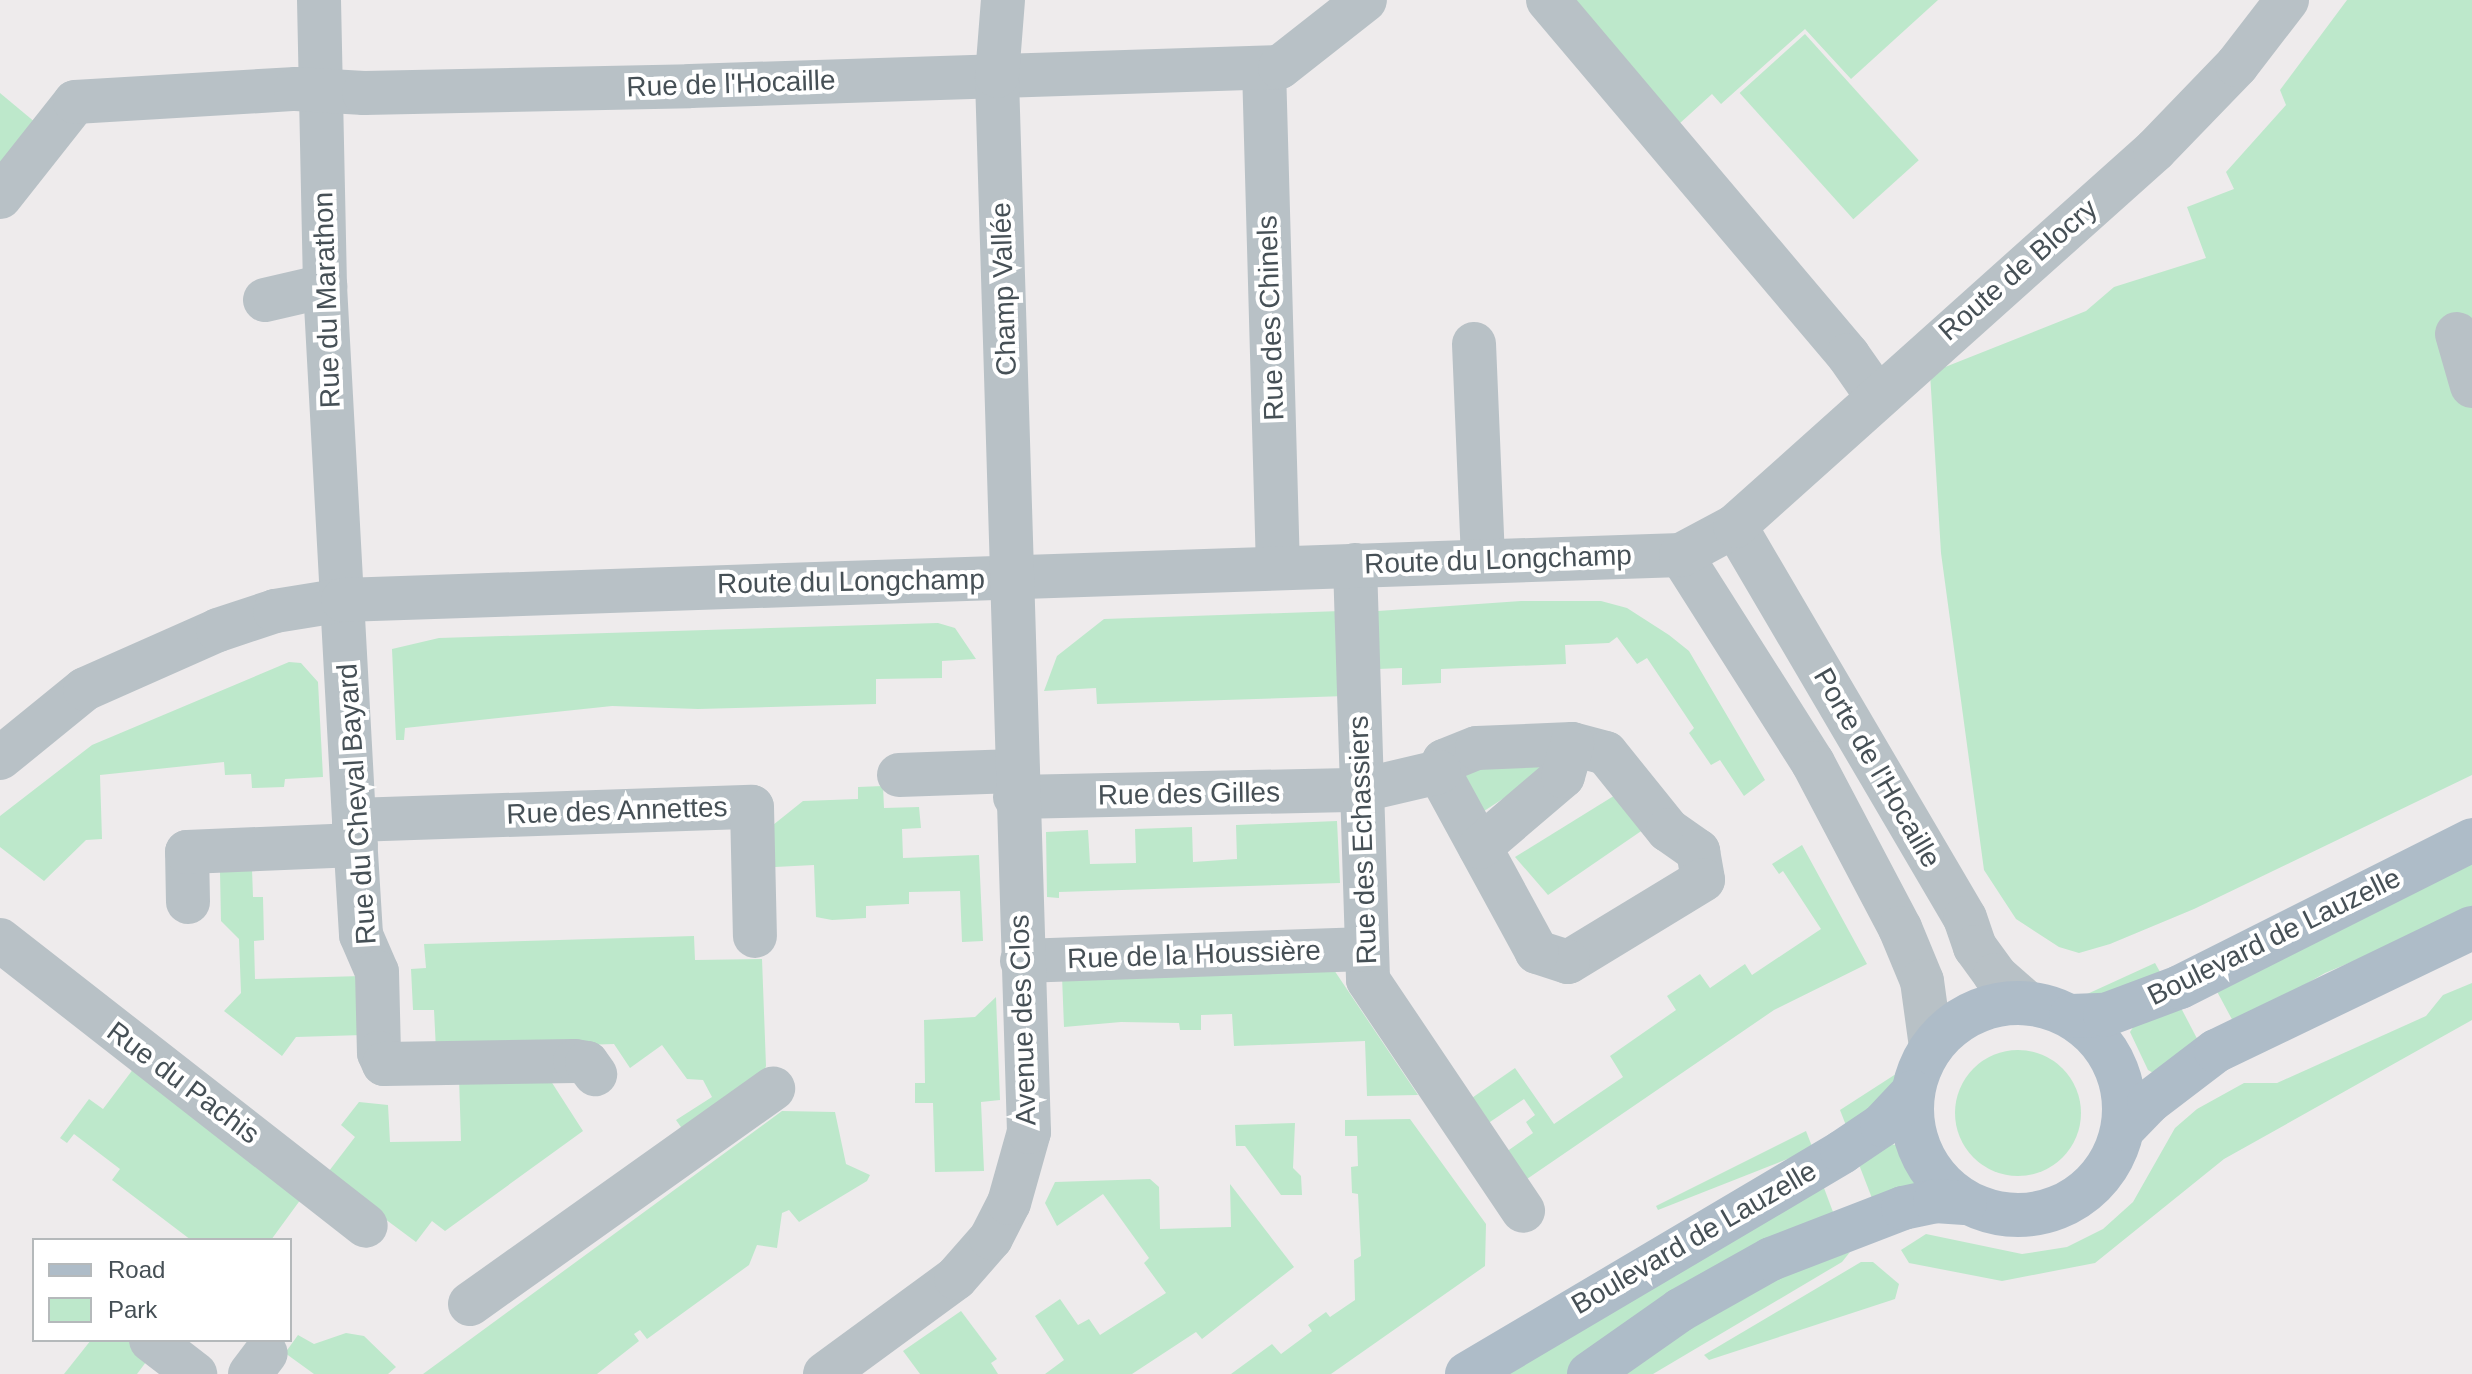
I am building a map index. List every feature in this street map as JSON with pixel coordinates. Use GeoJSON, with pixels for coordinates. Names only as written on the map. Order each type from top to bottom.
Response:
{"type":"FeatureCollection","features":[{"type":"Feature","properties":{"kind":"main road","name":"Boulevard de Lauzelle"},"geometry":{"type":"LineString","coordinates":[[2071,1016],[2105,1015],[2180,987],[2472,840]]}},
{"type":"Feature","properties":{"kind":"main road"},"geometry":{"type":"LineString","coordinates":[[2123,1129],[2149,1102],[2216,1051],[2472,928]]}},
{"type":"Feature","properties":{"kind":"main road"},"geometry":{"type":"LineString","coordinates":[[2027,1003],[2071,1016],[2104,1046],[2123,1085],[2123,1129],[2111,1161],[2091,1187],[2063,1206],[2030,1215],[1997,1213],[1965,1203],[1940,1182],[1922,1155],[1912,1124],[1913,1092],[1931,1047],[1969,1016],[1991,1006],[2027,1003]]}},
{"type":"Feature","properties":{"kind":"main road","name":"Boulevard de Lauzelle"},"geometry":{"type":"LineString","coordinates":[[1467,1374],[1842,1152],[1882,1125],[1913,1092]]}},
{"type":"Feature","properties":{"kind":"main road","name":"Boulevard de Lauzelle"},"geometry":{"type":"LineString","coordinates":[[1589,1374],[1680,1310],[1771,1259],[1903,1208],[1935,1201],[1965,1203]]}},
{"type":"Feature","properties":{"kind":"street","name":"Rue du Marathon"},"geometry":{"type":"LineString","coordinates":[[319,0],[325,286],[343,600]]}},
{"type":"Feature","properties":{"kind":"street","name":"Champ Vallée"},"geometry":{"type":"LineString","coordinates":[[1003,0],[997,76],[1011,579]]}},
{"type":"Feature","properties":{"kind":"street","name":"Rue de l'Hocaille"},"geometry":{"type":"LineString","coordinates":[[0,197],[75,102],[126,95],[1280,67],[1365,0]]}},
{"type":"Feature","properties":{"kind":"street"},"geometry":{"type":"LineString","coordinates":[[1548,0],[1672,153],[1848,355],[1876,395]]}},
{"type":"Feature","properties":{"kind":"street","name":"Route de Blocry"},"geometry":{"type":"LineString","coordinates":[[1735,526],[1876,395],[2155,150],[2237,65],[2287,0]]}},
{"type":"Feature","properties":{"kind":"street","name":"Rue des Chinels"},"geometry":{"type":"LineString","coordinates":[[1264,68],[1278,568]]}},
{"type":"Feature","properties":{"kind":"street"},"geometry":{"type":"LineString","coordinates":[[265,300],[325,286]]}},
{"type":"Feature","properties":{"kind":"street"},"geometry":{"type":"LineString","coordinates":[[2457,334],[2472,386]]}},
{"type":"Feature","properties":{"kind":"street"},"geometry":{"type":"LineString","coordinates":[[1474,344],[1483,560]]}},
{"type":"Feature","properties":{"kind":"street","name":"Route du Longchamp"},"geometry":{"type":"LineString","coordinates":[[0,758],[85,689],[218,630],[275,611],[343,600],[1681,555],[1735,526]]}},
{"type":"Feature","properties":{"kind":"street","name":"Porte de l'Hocaille"},"geometry":{"type":"LineString","coordinates":[[1735,526],[1957,905],[1975,947],[1995,975],[2027,1003]]}},
{"type":"Feature","properties":{"kind":"street","name":"Porte de l'Hocaille"},"geometry":{"type":"LineString","coordinates":[[1681,555],[1813,763],[1900,928],[1922,981],[1931,1047]]}},
{"type":"Feature","properties":{"kind":"street","name":"Rue des Echassiers"},"geometry":{"type":"LineString","coordinates":[[1355,565],[1366,949],[1374,996],[1523,1211]]}},
{"type":"Feature","properties":{"kind":"street","name":"Avenue des Clos"},"geometry":{"type":"LineString","coordinates":[[825,1374],[956,1278],[991,1238],[1009,1203],[1029,1132],[1015,784],[1011,579]]}},
{"type":"Feature","properties":{"kind":"street","name":"Rue du Cheval Bayard"},"geometry":{"type":"LineString","coordinates":[[343,600],[361,935],[377,972],[379,1053],[384,1064],[575,1061],[587,1063],[595,1074]]}},
{"type":"Feature","properties":{"kind":"street"},"geometry":{"type":"LineString","coordinates":[[1480,847],[1563,776],[1572,744]]}},
{"type":"Feature","properties":{"kind":"street"},"geometry":{"type":"LineString","coordinates":[[1572,744],[1606,753],[1668,830],[1698,851],[1703,880],[1568,962],[1537,952],[1439,772],[1444,761],[1477,748],[1572,744]]}},
{"type":"Feature","properties":{"kind":"street","name":"Rue des Gilles"},"geometry":{"type":"LineString","coordinates":[[899,775],[1015,784],[1362,790],[1439,772]]}},
{"type":"Feature","properties":{"kind":"street","name":"Rue des Annettes"},"geometry":{"type":"LineString","coordinates":[[188,902],[187,852],[355,832],[752,807],[755,936]]}},
{"type":"Feature","properties":{"kind":"street","name":"Rue du Pachis"},"geometry":{"type":"LineString","coordinates":[[0,940],[366,1226]]}},
{"type":"Feature","properties":{"kind":"street","name":"Rue de la Houssière"},"geometry":{"type":"LineString","coordinates":[[1022,961],[1366,949]]}},
{"type":"Feature","properties":{"kind":"street"},"geometry":{"type":"LineString","coordinates":[[470,1304],[773,1089]]}},
{"type":"Feature","properties":{"kind":"street"},"geometry":{"type":"LineString","coordinates":[[154,1342],[195,1374]]}},
{"type":"Feature","properties":{"kind":"green space"},"geometry":{"type":"Polygon","coordinates":[[[1555,0],[1938,0],[1851,79],[1805,29],[1721,104],[1712,94],[1668,134],[1555,0]]]}},
{"type":"Feature","properties":{"kind":"green space"},"geometry":{"type":"Polygon","coordinates":[[[2347,0],[2472,0],[2472,775],[2194,909],[2110,944],[2079,953],[2059,947],[2016,919],[1984,870],[1941,553],[1930,373],[2086,311],[2114,287],[2206,258],[2187,207],[2234,189],[2226,172],[2286,105],[2280,90],[2347,0]]]}},
{"type":"Feature","properties":{"kind":"green space"},"geometry":{"type":"Polygon","coordinates":[[[1805,34],[1919,160],[1853,219],[1740,93],[1805,34]]]}},
{"type":"Feature","properties":{"kind":"green space"},"geometry":{"type":"Polygon","coordinates":[[[0,93],[36,123],[0,168],[0,93]]]}},
{"type":"Feature","properties":{"kind":"green space"},"geometry":{"type":"Polygon","coordinates":[[[1521,601],[1601,601],[1627,608],[1669,635],[1689,651],[1765,780],[1744,796],[1720,760],[1711,765],[1689,733],[1694,728],[1647,658],[1637,664],[1617,637],[1609,643],[1565,645],[1566,664],[1441,669],[1441,683],[1402,685],[1402,668],[1378,669],[1378,611],[1521,601]]]}},
{"type":"Feature","properties":{"kind":"green space"},"geometry":{"type":"Polygon","coordinates":[[[1341,611],[1346,696],[1097,704],[1096,688],[1044,691],[1057,656],[1104,619],[1341,611]]]}},
{"type":"Feature","properties":{"kind":"green space"},"geometry":{"type":"Polygon","coordinates":[[[938,623],[955,628],[976,659],[942,661],[942,678],[876,679],[876,704],[698,709],[612,706],[405,728],[404,740],[396,740],[392,649],[439,638],[938,623]]]}},
{"type":"Feature","properties":{"kind":"green space"},"geometry":{"type":"Polygon","coordinates":[[[289,662],[301,663],[318,682],[323,777],[285,779],[284,787],[252,788],[251,774],[225,775],[224,762],[100,775],[102,839],[86,840],[44,881],[0,847],[0,816],[92,745],[289,662]]]}},
{"type":"Feature","properties":{"kind":"green space"},"geometry":{"type":"Polygon","coordinates":[[[1473,762],[1550,768],[1481,813],[1455,787],[1473,762]]]}},
{"type":"Feature","properties":{"kind":"green space"},"geometry":{"type":"Polygon","coordinates":[[[883,786],[884,808],[919,807],[921,828],[902,829],[903,858],[979,855],[983,941],[962,942],[960,891],[909,892],[909,904],[866,906],[866,918],[832,920],[816,917],[814,865],[775,867],[773,825],[803,801],[858,799],[858,787],[883,786]]]}},
{"type":"Feature","properties":{"kind":"green space"},"geometry":{"type":"Polygon","coordinates":[[[1625,789],[1650,825],[1548,895],[1515,857],[1625,789]]]}},
{"type":"Feature","properties":{"kind":"green space"},"geometry":{"type":"Polygon","coordinates":[[[1337,821],[1340,883],[1059,892],[1059,898],[1047,897],[1046,832],[1088,830],[1090,864],[1136,863],[1135,829],[1192,827],[1193,862],[1237,859],[1236,825],[1337,821]]]}},
{"type":"Feature","properties":{"kind":"green space"},"geometry":{"type":"Polygon","coordinates":[[[1802,845],[1867,964],[1774,1010],[1527,1179],[1506,1152],[1533,1133],[1526,1122],[1535,1115],[1524,1099],[1487,1124],[1469,1100],[1515,1068],[1554,1124],[1623,1077],[1610,1056],[1676,1010],[1667,996],[1700,974],[1710,988],[1745,964],[1752,975],[1821,929],[1783,871],[1779,874],[1772,864],[1802,845]]]}},
{"type":"Feature","properties":{"kind":"green space"},"geometry":{"type":"Polygon","coordinates":[[[2472,857],[2472,912],[2325,973],[2235,1025],[2213,984],[2472,857]]]}},
{"type":"Feature","properties":{"kind":"green space"},"geometry":{"type":"Polygon","coordinates":[[[252,869],[253,897],[263,897],[264,940],[254,941],[255,979],[362,976],[363,1035],[296,1037],[282,1056],[224,1011],[241,993],[239,939],[221,921],[220,872],[252,869]]]}},
{"type":"Feature","properties":{"kind":"green space"},"geometry":{"type":"Polygon","coordinates":[[[694,936],[695,960],[762,959],[766,1066],[761,1081],[683,1130],[676,1120],[712,1097],[703,1080],[687,1079],[662,1045],[630,1068],[614,1044],[436,1050],[434,1010],[413,1010],[411,969],[426,968],[424,944],[694,936]]]}},
{"type":"Feature","properties":{"kind":"green space"},"geometry":{"type":"Polygon","coordinates":[[[2155,963],[2164,979],[2137,993],[2085,995],[2155,963]]]}},
{"type":"Feature","properties":{"kind":"green space"},"geometry":{"type":"Polygon","coordinates":[[[1332,967],[1418,1095],[1367,1096],[1365,1041],[1234,1046],[1232,1014],[1201,1015],[1201,1030],[1180,1030],[1179,1023],[1121,1022],[1064,1027],[1062,976],[1332,967]]]}},
{"type":"Feature","properties":{"kind":"green space"},"geometry":{"type":"Polygon","coordinates":[[[2472,983],[2472,1020],[2224,1159],[2095,1263],[2002,1281],[1909,1263],[1901,1250],[1926,1234],[2022,1254],[2067,1247],[2103,1229],[2133,1202],[2175,1128],[2197,1109],[2244,1083],[2277,1083],[2426,1016],[2443,995],[2472,983]]]}},
{"type":"Feature","properties":{"kind":"green space"},"geometry":{"type":"Polygon","coordinates":[[[996,997],[1000,1100],[981,1102],[984,1171],[935,1172],[933,1103],[915,1103],[915,1083],[925,1083],[924,1020],[975,1017],[996,997]]]}},
{"type":"Feature","properties":{"kind":"green space"},"geometry":{"type":"Polygon","coordinates":[[[2180,1006],[2203,1050],[2155,1074],[2148,1070],[2130,1032],[2137,1021],[2180,1006]]]}},
{"type":"Feature","properties":{"kind":"green space"},"geometry":{"type":"Polygon","coordinates":[[[2018,1050],[2042,1055],[2062,1069],[2076,1089],[2081,1113],[2076,1137],[2062,1157],[2042,1171],[2018,1176],[1994,1171],[1974,1157],[1960,1137],[1955,1113],[1960,1089],[1974,1069],[1994,1055],[2018,1050]]]}},
{"type":"Feature","properties":{"kind":"green space"},"geometry":{"type":"Polygon","coordinates":[[[134,1068],[301,1199],[272,1238],[188,1238],[112,1180],[120,1169],[74,1134],[67,1143],[60,1138],[89,1099],[103,1109],[134,1068]]]}},
{"type":"Feature","properties":{"kind":"green space"},"geometry":{"type":"Polygon","coordinates":[[[1899,1072],[1894,1086],[1847,1128],[1840,1110],[1899,1072]]]}},
{"type":"Feature","properties":{"kind":"green space"},"geometry":{"type":"Polygon","coordinates":[[[547,1075],[583,1131],[445,1231],[432,1221],[416,1242],[326,1175],[355,1137],[341,1125],[359,1102],[388,1105],[390,1142],[461,1141],[459,1077],[547,1075]]]}},
{"type":"Feature","properties":{"kind":"green space"},"geometry":{"type":"Polygon","coordinates":[[[782,1111],[835,1112],[846,1164],[870,1175],[867,1181],[799,1222],[789,1210],[782,1213],[777,1248],[757,1245],[749,1265],[647,1339],[640,1330],[634,1334],[639,1341],[597,1374],[423,1374],[782,1111]]]}},
{"type":"Feature","properties":{"kind":"green space"},"geometry":{"type":"Polygon","coordinates":[[[1410,1119],[1486,1224],[1485,1266],[1331,1374],[1231,1374],[1272,1344],[1281,1354],[1312,1331],[1308,1325],[1326,1312],[1330,1317],[1355,1300],[1354,1260],[1361,1256],[1358,1194],[1352,1193],[1351,1167],[1358,1166],[1357,1136],[1345,1136],[1345,1120],[1410,1119]]]}},
{"type":"Feature","properties":{"kind":"green space"},"geometry":{"type":"Polygon","coordinates":[[[1295,1123],[1293,1168],[1301,1176],[1302,1195],[1281,1195],[1245,1146],[1236,1146],[1235,1125],[1295,1123]]]}},
{"type":"Feature","properties":{"kind":"green space"},"geometry":{"type":"Polygon","coordinates":[[[1806,1131],[1813,1149],[1658,1210],[1656,1206],[1806,1131]]]}},
{"type":"Feature","properties":{"kind":"green space"},"geometry":{"type":"Polygon","coordinates":[[[1889,1144],[1897,1145],[1919,1184],[1875,1206],[1858,1162],[1889,1144]]]}},
{"type":"Feature","properties":{"kind":"green space"},"geometry":{"type":"Polygon","coordinates":[[[1150,1179],[1159,1187],[1160,1229],[1231,1227],[1230,1184],[1294,1267],[1202,1339],[1196,1332],[1132,1374],[1045,1374],[1064,1360],[1035,1316],[1060,1299],[1078,1325],[1089,1319],[1100,1335],[1166,1293],[1144,1263],[1149,1258],[1103,1194],[1057,1226],[1045,1203],[1055,1182],[1150,1179]]]}},
{"type":"Feature","properties":{"kind":"green space"},"geometry":{"type":"Polygon","coordinates":[[[1821,1180],[1836,1220],[1572,1374],[1494,1374],[1821,1180]]]}},
{"type":"Feature","properties":{"kind":"green space"},"geometry":{"type":"Polygon","coordinates":[[[1850,1252],[1842,1262],[1653,1374],[1613,1374],[1774,1276],[1850,1252]]]}},
{"type":"Feature","properties":{"kind":"green space"},"geometry":{"type":"Polygon","coordinates":[[[1861,1262],[1873,1262],[1899,1284],[1895,1299],[1709,1360],[1704,1355],[1861,1262]]]}},
{"type":"Feature","properties":{"kind":"green space"},"geometry":{"type":"Polygon","coordinates":[[[961,1311],[997,1359],[991,1363],[998,1374],[920,1374],[903,1351],[961,1311]]]}},
{"type":"Feature","properties":{"kind":"green space"},"geometry":{"type":"Polygon","coordinates":[[[346,1333],[364,1336],[396,1367],[388,1374],[314,1374],[285,1353],[298,1335],[314,1344],[346,1333]]]}},
{"type":"Feature","properties":{"kind":"green space"},"geometry":{"type":"Polygon","coordinates":[[[89,1342],[137,1342],[152,1354],[137,1374],[64,1374],[89,1342]]]}}]}
